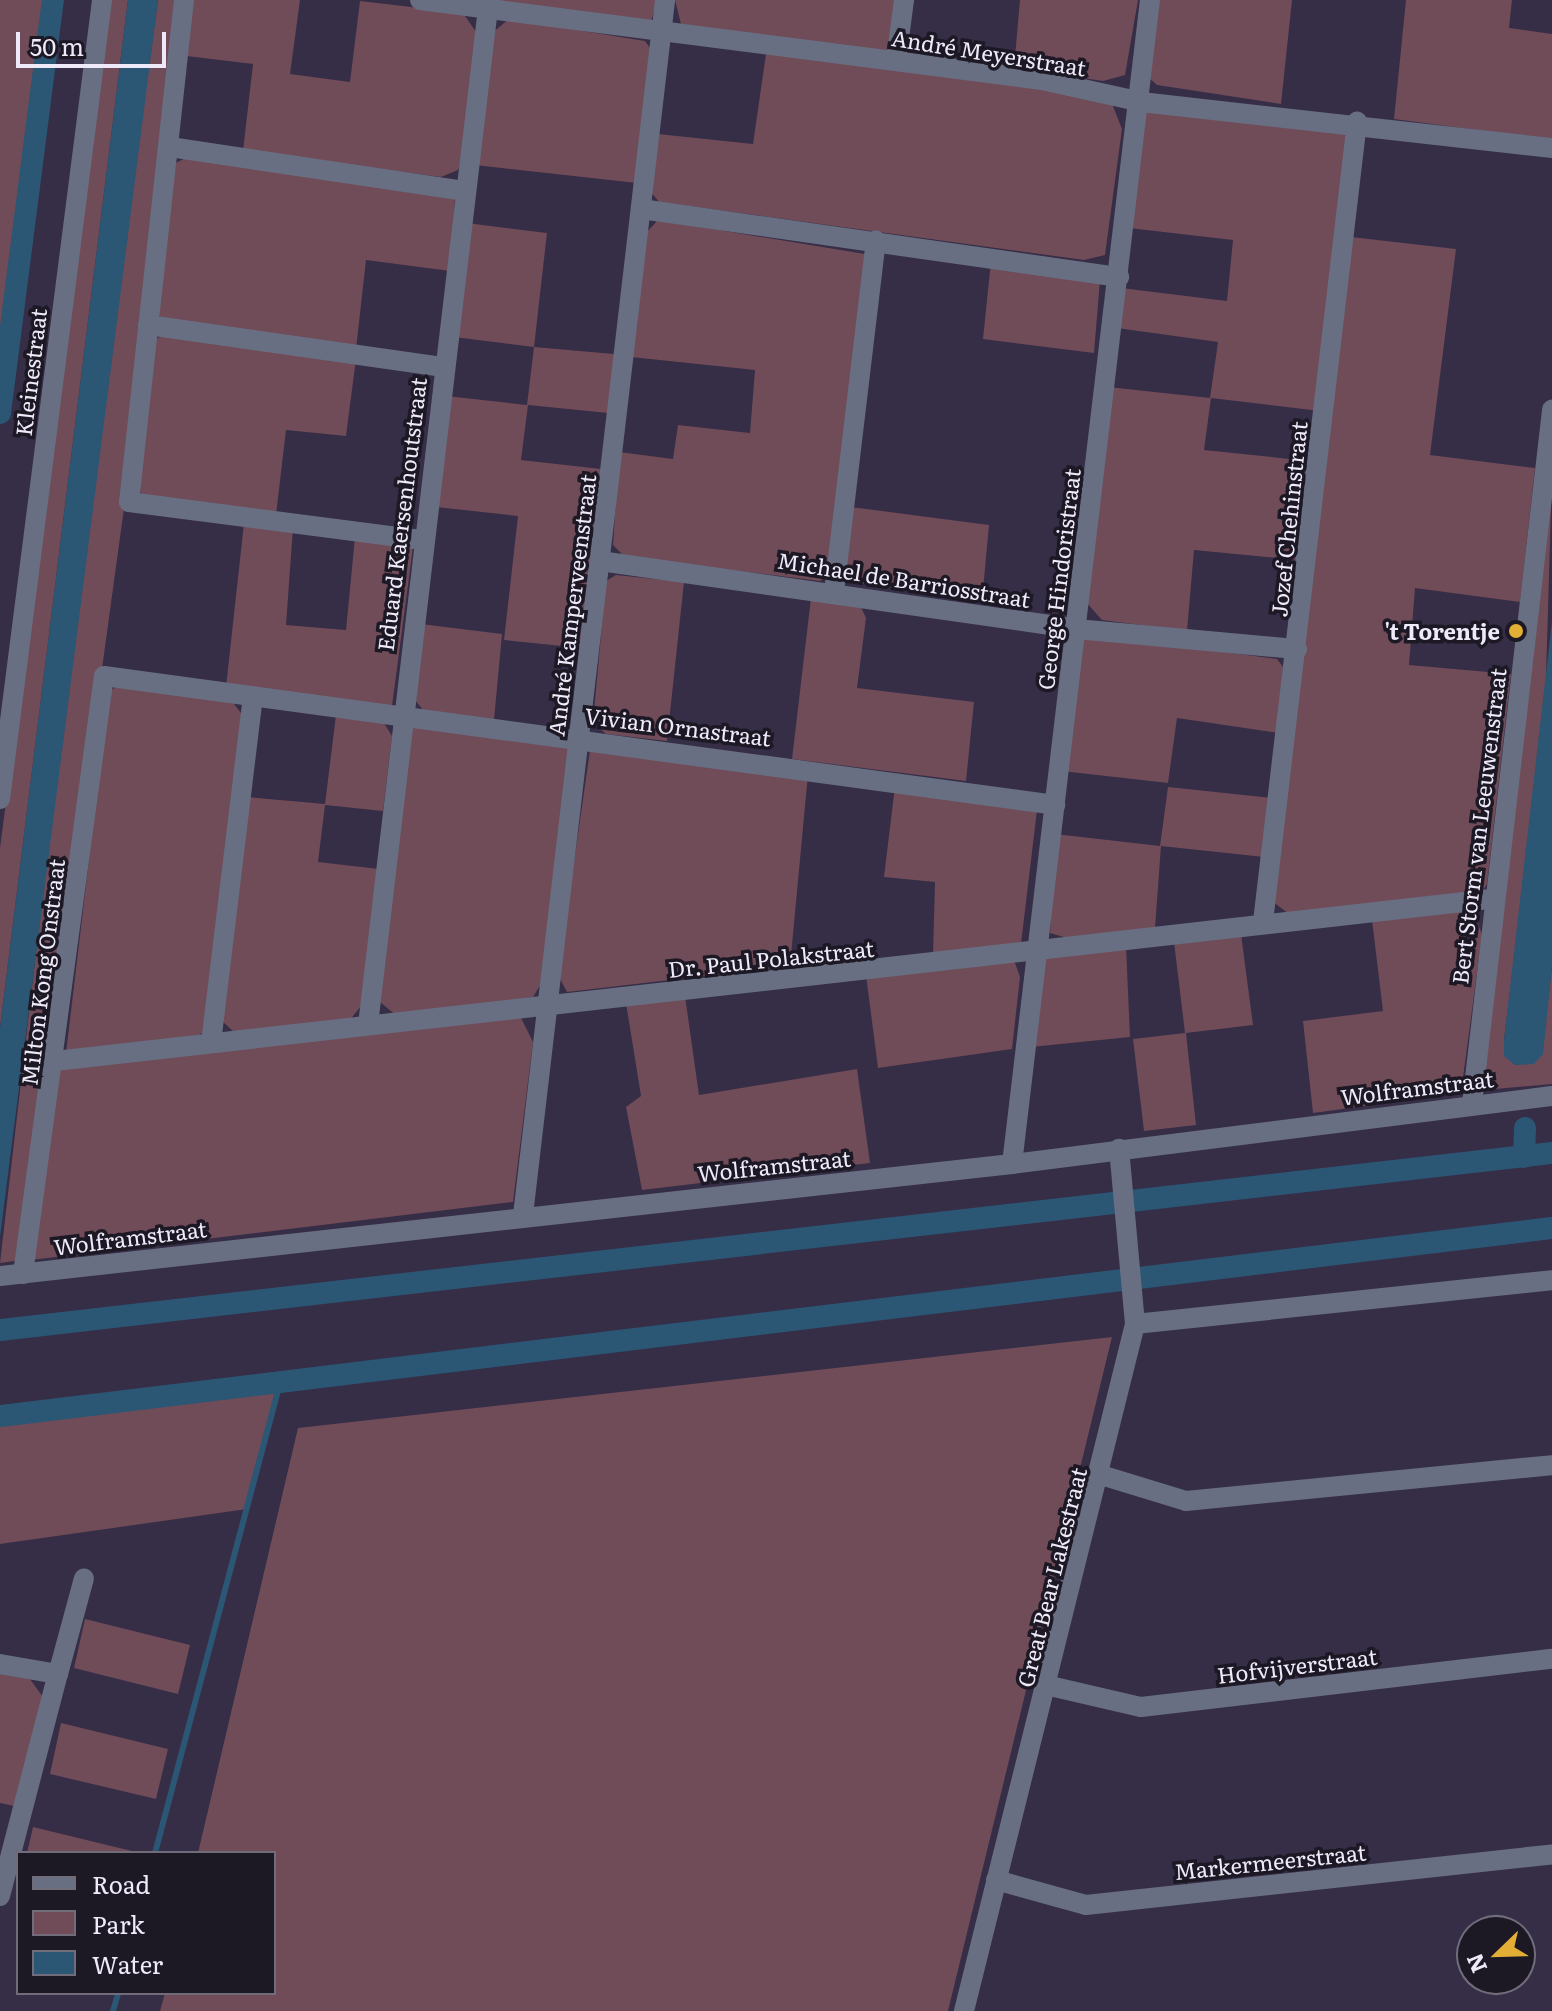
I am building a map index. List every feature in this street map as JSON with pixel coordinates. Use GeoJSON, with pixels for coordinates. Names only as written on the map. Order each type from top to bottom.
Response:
{"type":"FeatureCollection","features":[{"type":"Feature","properties":{"kind":"street","name":"Kleinestraat"},"geometry":{"type":"LineString","coordinates":[[0,799],[102,0]]}},
{"type":"Feature","properties":{"kind":"street"},"geometry":{"type":"LineString","coordinates":[[184,0],[129,502],[421,540]]}},
{"type":"Feature","properties":{"kind":"street","name":"André Meyerstraat"},"geometry":{"type":"LineString","coordinates":[[420,0],[896,61],[1141,102],[1357,122],[1552,148]]}},
{"type":"Feature","properties":{"kind":"street","name":"André Kamperveenstraat"},"geometry":{"type":"LineString","coordinates":[[523,1215],[665,0]]}},
{"type":"Feature","properties":{"kind":"street"},"geometry":{"type":"LineString","coordinates":[[896,61],[904,0]]}},
{"type":"Feature","properties":{"kind":"street","name":"George Hindoristraat"},"geometry":{"type":"LineString","coordinates":[[1012,1164],[1034,956],[1141,102],[1150,0]]}},
{"type":"Feature","properties":{"kind":"street","name":"Eduard Kaersenhoutstraat"},"geometry":{"type":"LineString","coordinates":[[368,1025],[421,540],[488,8]]}},
{"type":"Feature","properties":{"kind":"street","name":"Jozef Chehinstraat"},"geometry":{"type":"LineString","coordinates":[[1263,922],[1357,122]]}},
{"type":"Feature","properties":{"kind":"street"},"geometry":{"type":"LineString","coordinates":[[170,147],[466,191]]}},
{"type":"Feature","properties":{"kind":"street"},"geometry":{"type":"LineString","coordinates":[[641,209],[876,240],[1119,277]]}},
{"type":"Feature","properties":{"kind":"street"},"geometry":{"type":"LineString","coordinates":[[834,592],[876,240]]}},
{"type":"Feature","properties":{"kind":"street"},"geometry":{"type":"LineString","coordinates":[[148,325],[442,367]]}},
{"type":"Feature","properties":{"kind":"street","name":"Bert Storm van Leeuwenstraat"},"geometry":{"type":"LineString","coordinates":[[1472,1104],[1491,899],[1552,410]]}},
{"type":"Feature","properties":{"kind":"street","name":"Michael de Barriosstraat"},"geometry":{"type":"LineString","coordinates":[[600,561],[834,592],[1076,629],[1297,649]]}},
{"type":"Feature","properties":{"kind":"street","name":"Vivian Ornastraat"},"geometry":{"type":"LineString","coordinates":[[104,676],[579,738],[1055,805]]}},
{"type":"Feature","properties":{"kind":"street","name":"Milton Kong Onstraat"},"geometry":{"type":"LineString","coordinates":[[23,1274],[55,1061],[104,676]]}},
{"type":"Feature","properties":{"kind":"street"},"geometry":{"type":"LineString","coordinates":[[211,1043],[253,697]]}},
{"type":"Feature","properties":{"kind":"street","name":"Dr. Paul Polakstraat"},"geometry":{"type":"LineString","coordinates":[[55,1061],[546,1005],[1034,956],[1263,922],[1491,899]]}},
{"type":"Feature","properties":{"kind":"street","name":"Wolframstraat"},"geometry":{"type":"LineString","coordinates":[[0,1276],[523,1215],[1012,1164],[1120,1157],[1472,1104],[1552,1096]]}},
{"type":"Feature","properties":{"kind":"street","name":"Great Bear Lakestraat"},"geometry":{"type":"LineString","coordinates":[[964,2011],[996,1880],[1050,1686],[1135,1324],[1120,1157]]}},
{"type":"Feature","properties":{"kind":"street"},"geometry":{"type":"LineString","coordinates":[[1135,1324],[1552,1280]]}},
{"type":"Feature","properties":{"kind":"street"},"geometry":{"type":"LineString","coordinates":[[1101,1475],[1186,1501],[1552,1465]]}},
{"type":"Feature","properties":{"kind":"street"},"geometry":{"type":"LineString","coordinates":[[0,1896],[84,1578]]}},
{"type":"Feature","properties":{"kind":"street","name":"Hofvijverstraat"},"geometry":{"type":"LineString","coordinates":[[1050,1686],[1141,1707],[1552,1659]]}},
{"type":"Feature","properties":{"kind":"street"},"geometry":{"type":"LineString","coordinates":[[0,1664],[58,1674]]}},
{"type":"Feature","properties":{"kind":"street","name":"Markermeerstraat"},"geometry":{"type":"LineString","coordinates":[[996,1880],[1086,1905],[1552,1854]]}},
{"type":"Feature","properties":{"kind":"green space"},"geometry":{"type":"Polygon","coordinates":[[[0,0],[53,0],[0,413],[0,0]]]}},
{"type":"Feature","properties":{"kind":"green space"},"geometry":{"type":"Polygon","coordinates":[[[111,0],[128,0],[0,1028],[0,848],[111,0]]]}},
{"type":"Feature","properties":{"kind":"green space"},"geometry":{"type":"Polygon","coordinates":[[[158,0],[300,0],[290,74],[350,82],[360,1],[463,13],[476,32],[462,159],[458,170],[441,177],[243,151],[253,64],[170,54],[125,501],[21,1260],[0,1263],[78,590],[158,0]]]}},
{"type":"Feature","properties":{"kind":"green space"},"geometry":{"type":"Polygon","coordinates":[[[467,0],[658,0],[651,21],[467,0]]]}},
{"type":"Feature","properties":{"kind":"green space"},"geometry":{"type":"Polygon","coordinates":[[[675,0],[898,0],[887,52],[681,24],[675,0]]]}},
{"type":"Feature","properties":{"kind":"green space"},"geometry":{"type":"Polygon","coordinates":[[[1020,0],[1138,0],[1125,75],[1103,81],[1014,68],[1020,0]]]}},
{"type":"Feature","properties":{"kind":"green space"},"geometry":{"type":"Polygon","coordinates":[[[1153,0],[1292,0],[1281,104],[1157,85],[1148,77],[1153,0]]]}},
{"type":"Feature","properties":{"kind":"green space"},"geometry":{"type":"Polygon","coordinates":[[[1406,0],[1512,0],[1509,28],[1552,34],[1552,140],[1394,119],[1406,0]]]}},
{"type":"Feature","properties":{"kind":"green space"},"geometry":{"type":"Polygon","coordinates":[[[509,19],[645,41],[650,48],[637,183],[475,165],[492,33],[509,19]]]}},
{"type":"Feature","properties":{"kind":"green space"},"geometry":{"type":"Polygon","coordinates":[[[766,54],[1109,96],[1122,129],[1105,255],[1084,260],[659,202],[651,192],[658,134],[753,144],[766,54]]]}},
{"type":"Feature","properties":{"kind":"green space"},"geometry":{"type":"Polygon","coordinates":[[[1149,107],[1340,128],[1347,138],[1320,411],[1211,398],[1204,450],[1309,461],[1299,560],[1194,550],[1187,631],[1102,620],[1086,602],[1108,387],[1210,398],[1218,342],[1117,328],[1121,288],[1227,301],[1233,240],[1129,228],[1139,127],[1149,107]]]}},
{"type":"Feature","properties":{"kind":"green space"},"geometry":{"type":"Polygon","coordinates":[[[187,157],[455,198],[450,271],[366,260],[356,349],[162,319],[157,312],[176,163],[187,157]]]}},
{"type":"Feature","properties":{"kind":"green space"},"geometry":{"type":"Polygon","coordinates":[[[658,220],[865,254],[828,575],[820,581],[625,557],[613,545],[619,452],[673,459],[678,425],[750,433],[755,370],[631,357],[645,234],[658,220]]]}},
{"type":"Feature","properties":{"kind":"green space"},"geometry":{"type":"Polygon","coordinates":[[[467,223],[547,233],[534,347],[454,337],[467,223]]]}},
{"type":"Feature","properties":{"kind":"green space"},"geometry":{"type":"Polygon","coordinates":[[[1351,237],[1456,249],[1430,455],[1535,468],[1520,602],[1415,588],[1409,665],[1511,674],[1487,884],[1481,894],[1289,914],[1272,901],[1351,237]]]}},
{"type":"Feature","properties":{"kind":"green space"},"geometry":{"type":"Polygon","coordinates":[[[991,261],[1100,280],[1094,353],[983,339],[991,261]]]}},
{"type":"Feature","properties":{"kind":"green space"},"geometry":{"type":"Polygon","coordinates":[[[167,334],[356,359],[346,436],[286,430],[276,515],[141,494],[136,479],[155,339],[167,334]]]}},
{"type":"Feature","properties":{"kind":"green space"},"geometry":{"type":"Polygon","coordinates":[[[534,347],[614,354],[608,413],[528,405],[521,460],[601,469],[582,648],[504,640],[518,516],[436,507],[446,396],[527,405],[534,347]]]}},
{"type":"Feature","properties":{"kind":"green space"},"geometry":{"type":"Polygon","coordinates":[[[1552,475],[1545,711],[1504,1040],[1542,1054],[1552,966],[1552,1084],[1495,1089],[1484,1078],[1552,475]]]}},
{"type":"Feature","properties":{"kind":"green space"},"geometry":{"type":"Polygon","coordinates":[[[851,507],[989,525],[982,601],[853,582],[846,571],[851,507]]]}},
{"type":"Feature","properties":{"kind":"green space"},"geometry":{"type":"Polygon","coordinates":[[[244,523],[293,528],[286,625],[346,630],[355,537],[413,547],[392,706],[226,687],[244,523]]]}},
{"type":"Feature","properties":{"kind":"green space"},"geometry":{"type":"Polygon","coordinates":[[[616,575],[684,582],[667,741],[606,734],[593,722],[606,581],[616,575]]]}},
{"type":"Feature","properties":{"kind":"green space"},"geometry":{"type":"Polygon","coordinates":[[[811,598],[859,603],[866,618],[857,688],[974,702],[966,781],[792,759],[811,598]]]}},
{"type":"Feature","properties":{"kind":"green space"},"geometry":{"type":"Polygon","coordinates":[[[421,624],[502,634],[494,720],[423,710],[416,701],[421,624]]]}},
{"type":"Feature","properties":{"kind":"green space"},"geometry":{"type":"Polygon","coordinates":[[[1091,635],[1277,659],[1283,667],[1279,733],[1177,718],[1168,783],[1062,771],[1082,641],[1091,635]]]}},
{"type":"Feature","properties":{"kind":"green space"},"geometry":{"type":"Polygon","coordinates":[[[117,686],[231,700],[244,717],[208,1029],[190,1041],[66,1053],[109,692],[117,686]]]}},
{"type":"Feature","properties":{"kind":"green space"},"geometry":{"type":"Polygon","coordinates":[[[336,715],[382,720],[392,736],[383,811],[325,805],[318,862],[379,869],[361,1006],[349,1021],[235,1033],[222,1021],[247,797],[325,804],[336,715]]]}},
{"type":"Feature","properties":{"kind":"green space"},"geometry":{"type":"Polygon","coordinates":[[[409,727],[570,742],[541,984],[533,997],[397,1016],[380,1002],[409,727]]]}},
{"type":"Feature","properties":{"kind":"green space"},"geometry":{"type":"Polygon","coordinates":[[[590,750],[808,774],[790,966],[567,992],[558,975],[590,750]]]}},
{"type":"Feature","properties":{"kind":"green space"},"geometry":{"type":"Polygon","coordinates":[[[895,786],[1037,810],[1021,944],[933,954],[935,882],[884,877],[895,786]]]}},
{"type":"Feature","properties":{"kind":"green space"},"geometry":{"type":"Polygon","coordinates":[[[1168,787],[1272,798],[1264,857],[1161,846],[1155,928],[1067,938],[1050,933],[1055,834],[1160,846],[1168,787]]]}},
{"type":"Feature","properties":{"kind":"green space"},"geometry":{"type":"Polygon","coordinates":[[[1458,910],[1476,917],[1482,935],[1461,1093],[1313,1113],[1303,1021],[1383,1011],[1372,920],[1458,910]]]}},
{"type":"Feature","properties":{"kind":"green space"},"geometry":{"type":"Polygon","coordinates":[[[1241,934],[1253,1025],[1186,1033],[1196,1125],[1144,1131],[1133,1039],[1185,1033],[1174,942],[1241,934]]]}},
{"type":"Feature","properties":{"kind":"green space"},"geometry":{"type":"Polygon","coordinates":[[[1126,946],[1130,1037],[1031,1047],[1040,957],[1126,946]]]}},
{"type":"Feature","properties":{"kind":"green space"},"geometry":{"type":"Polygon","coordinates":[[[1014,960],[1020,977],[1012,1049],[878,1068],[866,975],[1014,960]]]}},
{"type":"Feature","properties":{"kind":"green space"},"geometry":{"type":"Polygon","coordinates":[[[685,996],[699,1095],[857,1069],[870,1163],[642,1190],[626,1107],[641,1096],[626,1003],[685,996]]]}},
{"type":"Feature","properties":{"kind":"green space"},"geometry":{"type":"Polygon","coordinates":[[[521,1018],[533,1042],[513,1202],[31,1260],[59,1067],[521,1018]]]}},
{"type":"Feature","properties":{"kind":"green space"},"geometry":{"type":"Polygon","coordinates":[[[1112,1337],[948,2011],[160,2011],[164,1995],[276,1995],[276,1851],[198,1851],[298,1428],[1112,1337]]]}},
{"type":"Feature","properties":{"kind":"green space"},"geometry":{"type":"Polygon","coordinates":[[[281,1379],[247,1509],[0,1544],[0,1416],[281,1379]]]}},
{"type":"Feature","properties":{"kind":"green space"},"geometry":{"type":"Polygon","coordinates":[[[85,1619],[190,1645],[178,1694],[74,1668],[85,1619]]]}},
{"type":"Feature","properties":{"kind":"green space"},"geometry":{"type":"Polygon","coordinates":[[[0,1673],[30,1679],[45,1700],[14,1806],[0,1803],[0,1673]]]}},
{"type":"Feature","properties":{"kind":"green space"},"geometry":{"type":"Polygon","coordinates":[[[61,1723],[168,1749],[156,1799],[50,1774],[61,1723]]]}},
{"type":"Feature","properties":{"kind":"green space"},"geometry":{"type":"Polygon","coordinates":[[[33,1827],[132,1851],[27,1851],[33,1827]]]}},
{"type":"Feature","properties":{"kind":"water"},"geometry":{"type":"Polygon","coordinates":[[[128,0],[158,0],[0,1237],[0,1028],[128,0]]]}},
{"type":"Feature","properties":{"kind":"water"},"geometry":{"type":"Polygon","coordinates":[[[1552,621],[1552,966],[1543,1054],[1534,1064],[1515,1065],[1504,1056],[1504,1040],[1552,621]]]}},
{"type":"Feature","properties":{"kind":"waterway"},"geometry":{"type":"LineString","coordinates":[[0,413],[53,0]]}},
{"type":"Feature","properties":{"kind":"waterway"},"geometry":{"type":"LineString","coordinates":[[1524,1157],[1525,1128]]}},
{"type":"Feature","properties":{"kind":"waterway"},"geometry":{"type":"LineString","coordinates":[[0,1330],[1552,1153]]}},
{"type":"Feature","properties":{"kind":"waterway"},"geometry":{"type":"LineString","coordinates":[[0,1416],[1552,1228]]}},
{"type":"Feature","properties":{"kind":"waterway"},"geometry":{"type":"LineString","coordinates":[[156,1851],[281,1379]]}},
{"type":"Feature","properties":{"kind":"waterway"},"geometry":{"type":"LineString","coordinates":[[113,2011],[117,1995]]}},
{"type":"Feature","properties":{"kind":"place","name":"'t Torentje"},"geometry":{"type":"Point","coordinates":[1516,631]}}]}
